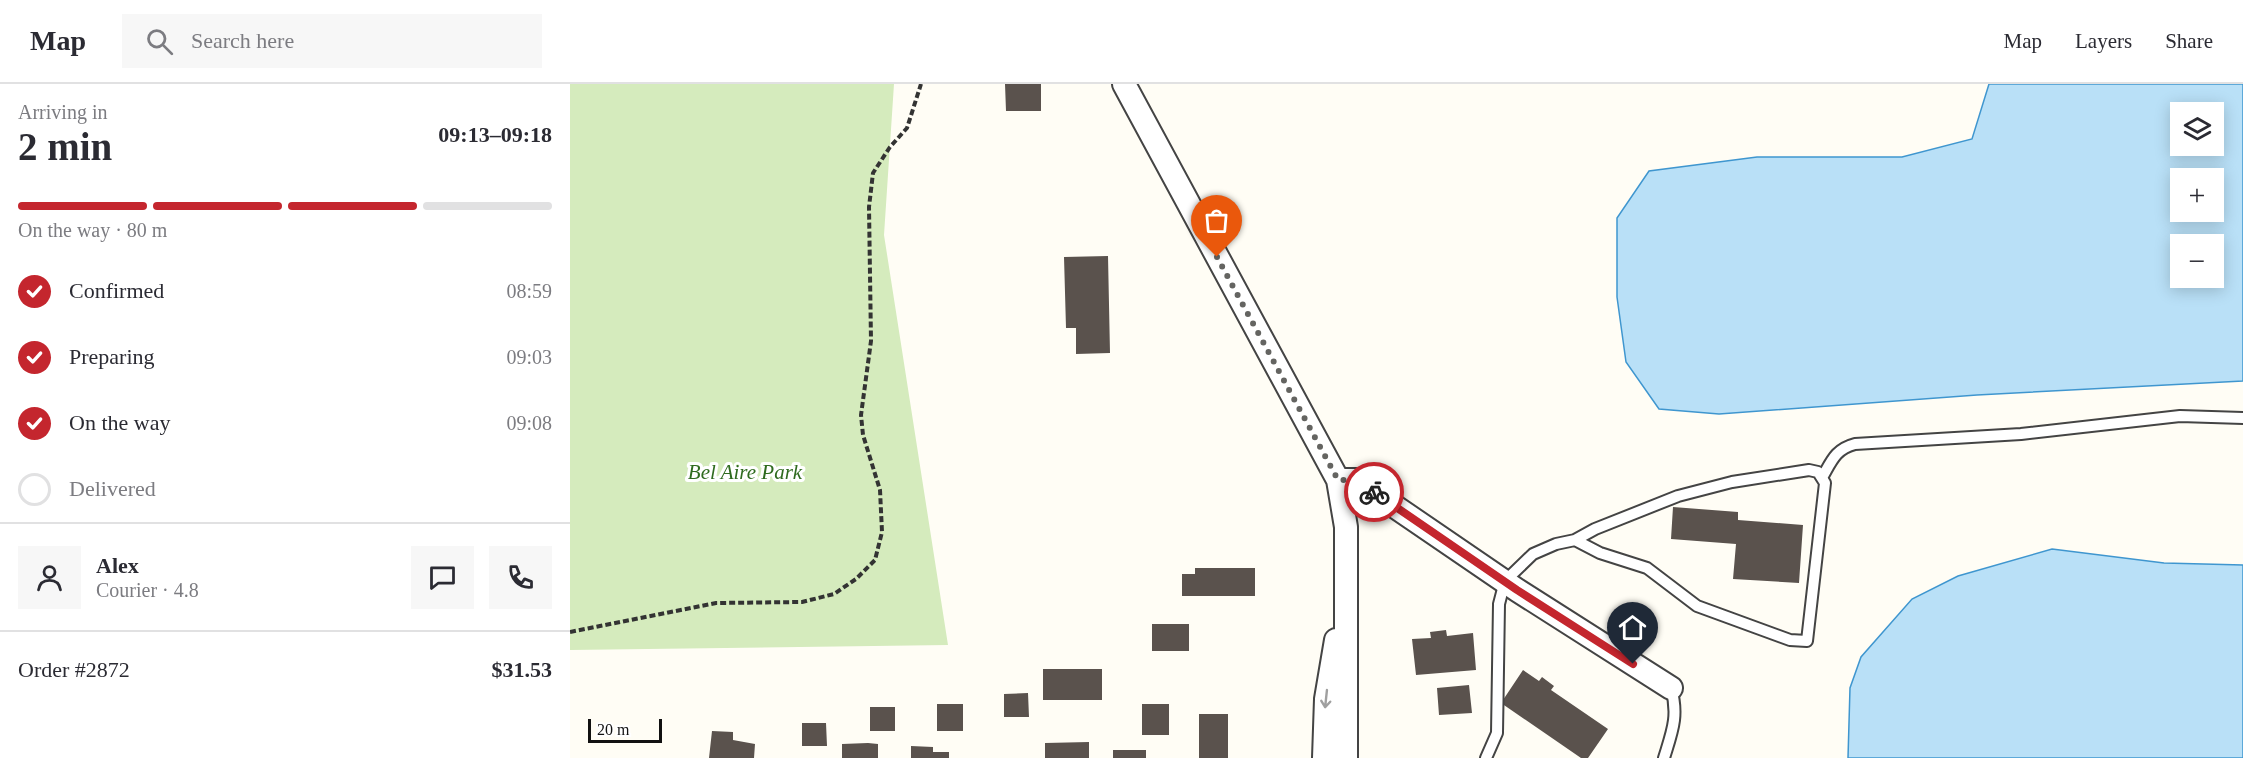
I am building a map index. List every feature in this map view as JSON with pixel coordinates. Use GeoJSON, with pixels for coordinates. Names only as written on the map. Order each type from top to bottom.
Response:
{"type":"FeatureCollection","features":[{"type":"Feature","properties":{"kind":"street"},"geometry":{"type":"LineString","coordinates":[[1124,84],[1338,480],[1346,527],[1346,758]]}},
{"type":"Feature","properties":{"kind":"street"},"geometry":{"type":"LineString","coordinates":[[1338,480],[1356,480],[1505,581],[1671,688]]}},
{"type":"Feature","properties":{"kind":"street"},"geometry":{"type":"LineString","coordinates":[[1324,758],[1326,699],[1347,579]]}},
{"type":"Feature","properties":{"kind":"lane"},"geometry":{"type":"LineString","coordinates":[[1575,540],[1600,553],[1647,568],[1697,606],[1790,640],[1807,641],[1826,492],[1823,476],[1836,453],[1843,447],[1854,444],[2021,434],[2180,416],[2243,418]]}},
{"type":"Feature","properties":{"kind":"lane"},"geometry":{"type":"LineString","coordinates":[[1486,758],[1497,733],[1499,604],[1505,581],[1533,554],[1556,544],[1575,540],[1595,529],[1678,496],[1783,472],[1809,470],[1823,476]]}},
{"type":"Feature","properties":{"kind":"lane"},"geometry":{"type":"LineString","coordinates":[[1664,758],[1674,726],[1677,706],[1671,688]]}},
{"type":"Feature","properties":{"kind":"path"},"geometry":{"type":"LineString","coordinates":[[570,632],[716,603],[802,602],[834,594],[856,579],[875,560],[882,532],[881,501],[863,435],[861,416],[871,341],[868,207],[873,173],[890,147],[907,128],[921,84]]}},
{"type":"Feature","properties":{"kind":"green space","name":"Bel Aire Park"},"geometry":{"type":"Polygon","coordinates":[[[570,84],[894,84],[884,235],[948,645],[570,650],[570,84]]]}},
{"type":"Feature","properties":{"kind":"water"},"geometry":{"type":"Polygon","coordinates":[[[1989,84],[2243,84],[2243,381],[1977,395],[1719,414],[1659,409],[1626,362],[1617,297],[1617,218],[1649,171],[1757,157],[1902,157],[1972,139],[1989,84]]]}},
{"type":"Feature","properties":{"kind":"water"},"geometry":{"type":"Polygon","coordinates":[[[2052,549],[2164,563],[2243,565],[2243,758],[1848,758],[1850,688],[1861,657],[1912,599],[1958,576],[2052,549]]]}},
{"type":"Feature","properties":{"kind":"building"},"geometry":{"type":"Polygon","coordinates":[[[1005,84],[1041,84],[1041,111],[1006,111],[1005,84]]]}},
{"type":"Feature","properties":{"kind":"building"},"geometry":{"type":"Polygon","coordinates":[[[1108,256],[1110,353],[1076,354],[1076,328],[1066,328],[1064,257],[1108,256]]]}},
{"type":"Feature","properties":{"kind":"building"},"geometry":{"type":"Polygon","coordinates":[[[1673,507],[1738,512],[1738,520],[1803,525],[1799,583],[1733,579],[1736,544],[1671,539],[1673,507]]]}},
{"type":"Feature","properties":{"kind":"building"},"geometry":{"type":"Polygon","coordinates":[[[1195,568],[1255,568],[1255,596],[1182,596],[1182,574],[1195,574],[1195,568]]]}},
{"type":"Feature","properties":{"kind":"building"},"geometry":{"type":"Polygon","coordinates":[[[1152,624],[1189,624],[1189,651],[1152,651],[1152,624]]]}},
{"type":"Feature","properties":{"kind":"building"},"geometry":{"type":"Polygon","coordinates":[[[1446,630],[1447,636],[1473,633],[1476,670],[1416,675],[1412,639],[1431,638],[1430,632],[1446,630]]]}},
{"type":"Feature","properties":{"kind":"building"},"geometry":{"type":"Polygon","coordinates":[[[1043,669],[1102,669],[1102,700],[1043,700],[1043,669]]]}},
{"type":"Feature","properties":{"kind":"building"},"geometry":{"type":"Polygon","coordinates":[[[1523,670],[1539,681],[1542,677],[1554,686],[1551,690],[1608,729],[1588,758],[1581,758],[1501,703],[1523,670]]]}},
{"type":"Feature","properties":{"kind":"building"},"geometry":{"type":"Polygon","coordinates":[[[1469,685],[1472,713],[1439,715],[1437,688],[1469,685]]]}},
{"type":"Feature","properties":{"kind":"building"},"geometry":{"type":"Polygon","coordinates":[[[1028,693],[1029,717],[1004,717],[1004,694],[1028,693]]]}},
{"type":"Feature","properties":{"kind":"building"},"geometry":{"type":"Polygon","coordinates":[[[937,704],[963,704],[963,731],[937,731],[937,704]]]}},
{"type":"Feature","properties":{"kind":"building"},"geometry":{"type":"Polygon","coordinates":[[[1142,704],[1169,704],[1169,735],[1142,735],[1142,704]]]}},
{"type":"Feature","properties":{"kind":"building"},"geometry":{"type":"Polygon","coordinates":[[[870,707],[895,707],[895,731],[870,731],[870,707]]]}},
{"type":"Feature","properties":{"kind":"building"},"geometry":{"type":"Polygon","coordinates":[[[1199,714],[1228,714],[1228,758],[1199,758],[1199,714]]]}},
{"type":"Feature","properties":{"kind":"building"},"geometry":{"type":"Polygon","coordinates":[[[802,723],[826,723],[827,746],[802,746],[802,723]]]}},
{"type":"Feature","properties":{"kind":"building"},"geometry":{"type":"Polygon","coordinates":[[[712,731],[733,732],[733,740],[755,744],[754,758],[709,758],[712,731]]]}},
{"type":"Feature","properties":{"kind":"building"},"geometry":{"type":"Polygon","coordinates":[[[1089,742],[1089,758],[1045,758],[1045,743],[1089,742]]]}},
{"type":"Feature","properties":{"kind":"building"},"geometry":{"type":"Polygon","coordinates":[[[842,744],[878,744],[878,758],[842,758],[842,744]]]}},
{"type":"Feature","properties":{"kind":"building"},"geometry":{"type":"Polygon","coordinates":[[[911,746],[933,747],[933,752],[949,752],[949,758],[911,758],[911,746]]]}},
{"type":"Feature","properties":{"kind":"building"},"geometry":{"type":"Polygon","coordinates":[[[1113,750],[1146,750],[1146,758],[1113,758],[1113,750]]]}},
{"type":"Feature","properties":{"kind":"way so far"},"geometry":{"type":"LineString","coordinates":[[1217,257],[1338,480],[1356,480],[1374,492]]}},
{"type":"Feature","properties":{"kind":"route"},"geometry":{"type":"LineString","coordinates":[[1374,492],[1517,590],[1633,664]]}}]}
